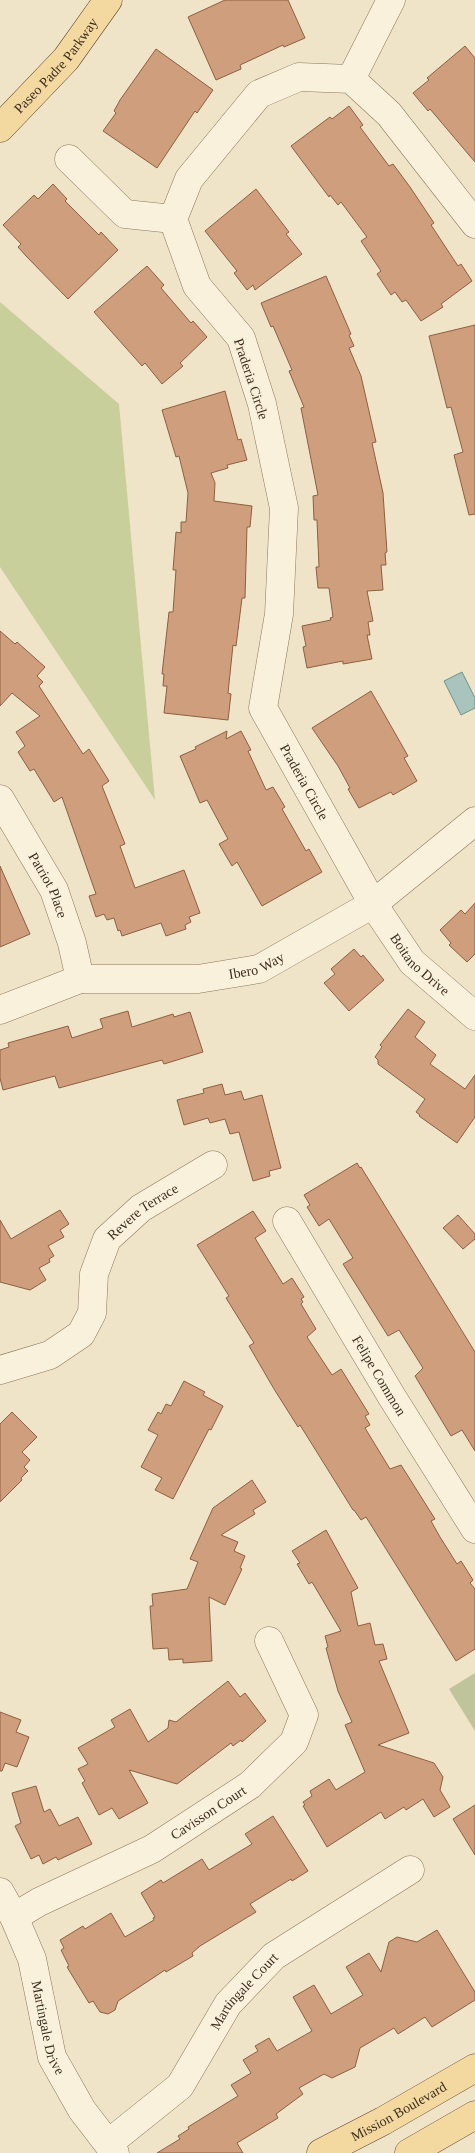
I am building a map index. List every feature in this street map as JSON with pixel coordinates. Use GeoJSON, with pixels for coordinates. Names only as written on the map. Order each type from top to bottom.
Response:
{"type":"FeatureCollection","features":[{"type":"Feature","properties":{"kind":"main road","name":"Paseo Padre Parkway"},"geometry":{"type":"LineString","coordinates":[[0,128],[66,59],[108,0]]}},
{"type":"Feature","properties":{"kind":"main road","name":"Mission Boulevard"},"geometry":{"type":"LineString","coordinates":[[321,2153],[383,2121],[475,2068]]}},
{"type":"Feature","properties":{"kind":"main road"},"geometry":{"type":"LineString","coordinates":[[409,2153],[475,2115]]}},
{"type":"Feature","properties":{"kind":"street"},"geometry":{"type":"LineString","coordinates":[[351,79],[390,0]]}},
{"type":"Feature","properties":{"kind":"street"},"geometry":{"type":"LineString","coordinates":[[68,159],[125,214],[173,219],[189,179],[259,94],[299,77],[351,79],[390,114],[475,224]]}},
{"type":"Feature","properties":{"kind":"street","name":"Praderia Circle"},"geometry":{"type":"LineString","coordinates":[[173,219],[197,286],[241,338],[262,404],[284,508],[279,614],[263,708],[373,904]]}},
{"type":"Feature","properties":{"kind":"street","name":"Patriot Place"},"geometry":{"type":"LineString","coordinates":[[0,799],[54,890],[72,943],[80,979]]}},
{"type":"Feature","properties":{"kind":"street","name":"Ibero Way"},"geometry":{"type":"LineString","coordinates":[[0,1010],[80,979],[198,979],[259,968],[373,904],[475,821]]}},
{"type":"Feature","properties":{"kind":"street","name":"Boitano Drive"},"geometry":{"type":"LineString","coordinates":[[373,904],[412,962],[475,1016]]}},
{"type":"Feature","properties":{"kind":"street","name":"Revere Terrace"},"geometry":{"type":"LineString","coordinates":[[0,1370],[50,1355],[81,1334],[92,1313],[94,1274],[107,1239],[141,1208],[213,1164]]}},
{"type":"Feature","properties":{"kind":"street","name":"Felipe Common"},"geometry":{"type":"LineString","coordinates":[[287,1221],[392,1396],[475,1529]]}},
{"type":"Feature","properties":{"kind":"street","name":"Cavisson Court"},"geometry":{"type":"LineString","coordinates":[[14,1917],[39,1902],[152,1849],[250,1785],[294,1742],[304,1715],[269,1641]]}},
{"type":"Feature","properties":{"kind":"street","name":"Martingale Court"},"geometry":{"type":"LineString","coordinates":[[112,2148],[180,2086],[228,2004],[274,1956],[410,1870]]}},
{"type":"Feature","properties":{"kind":"street","name":"Martingale Drive"},"geometry":{"type":"LineString","coordinates":[[0,1892],[14,1917],[32,1958],[52,2057],[82,2110],[112,2148]]}},
{"type":"Feature","properties":{"kind":"green space"},"geometry":{"type":"Polygon","coordinates":[[[0,302],[119,404],[155,800],[0,567],[0,302]]]}},
{"type":"Feature","properties":{"kind":"green space"},"geometry":{"type":"Polygon","coordinates":[[[475,1673],[475,1731],[449,1689],[475,1673]]]}},
{"type":"Feature","properties":{"kind":"water"},"geometry":{"type":"Polygon","coordinates":[[[462,672],[475,698],[475,708],[461,715],[444,681],[462,672]]]}},
{"type":"Feature","properties":{"kind":"building"},"geometry":{"type":"Polygon","coordinates":[[[225,0],[288,0],[305,38],[284,47],[283,45],[240,65],[241,69],[216,80],[188,17],[225,0]]]}},
{"type":"Feature","properties":{"kind":"building"},"geometry":{"type":"Polygon","coordinates":[[[465,46],[475,58],[475,162],[430,109],[428,111],[413,93],[429,80],[427,78],[465,46]]]}},
{"type":"Feature","properties":{"kind":"building"},"geometry":{"type":"Polygon","coordinates":[[[156,49],[213,90],[197,113],[195,111],[157,168],[103,131],[116,113],[114,111],[120,100],[156,49]]]}},
{"type":"Feature","properties":{"kind":"building"},"geometry":{"type":"Polygon","coordinates":[[[349,106],[363,125],[360,127],[389,166],[393,164],[410,187],[434,223],[431,225],[458,266],[461,264],[472,281],[441,304],[443,307],[421,321],[406,300],[402,302],[395,292],[391,295],[377,274],[381,271],[361,241],[367,237],[341,202],[338,205],[330,195],[329,197],[291,146],[330,117],[332,119],[349,106]]]}},
{"type":"Feature","properties":{"kind":"building"},"geometry":{"type":"Polygon","coordinates":[[[53,184],[67,199],[65,201],[99,235],[101,232],[118,250],[68,299],[18,247],[21,244],[3,225],[34,195],[38,199],[53,184]]]}},
{"type":"Feature","properties":{"kind":"building"},"geometry":{"type":"Polygon","coordinates":[[[256,189],[289,232],[286,234],[302,254],[255,290],[253,285],[247,290],[234,273],[237,271],[205,231],[256,189]]]}},
{"type":"Feature","properties":{"kind":"building"},"geometry":{"type":"Polygon","coordinates":[[[147,266],[164,285],[161,288],[191,323],[193,321],[207,337],[180,363],[183,366],[162,384],[145,363],[142,366],[94,312],[147,266]]]}},
{"type":"Feature","properties":{"kind":"building"},"geometry":{"type":"Polygon","coordinates":[[[326,276],[351,334],[349,335],[354,346],[349,348],[361,376],[376,442],[372,443],[383,493],[387,552],[385,553],[386,565],[381,565],[383,590],[367,591],[373,621],[368,622],[370,635],[367,635],[372,659],[343,664],[343,661],[307,668],[303,647],[306,646],[302,626],[331,620],[330,618],[333,617],[329,588],[318,588],[316,567],[319,567],[317,520],[314,520],[313,496],[318,495],[301,408],[304,407],[289,371],[292,370],[261,303],[326,276]]]}},
{"type":"Feature","properties":{"kind":"building"},"geometry":{"type":"Polygon","coordinates":[[[475,325],[475,514],[469,515],[454,455],[463,452],[451,407],[447,408],[429,336],[475,325]]]}},
{"type":"Feature","properties":{"kind":"building"},"geometry":{"type":"Polygon","coordinates":[[[225,391],[238,440],[241,439],[247,460],[227,465],[228,468],[211,473],[215,483],[214,501],[252,506],[250,527],[247,527],[245,598],[242,598],[236,646],[233,645],[228,693],[231,694],[228,720],[164,713],[167,686],[163,686],[164,674],[162,674],[169,612],[173,612],[176,570],[173,570],[176,532],[181,533],[181,522],[186,522],[188,493],[179,456],[176,457],[162,410],[225,391]]]}},
{"type":"Feature","properties":{"kind":"building"},"geometry":{"type":"Polygon","coordinates":[[[0,631],[15,644],[17,642],[45,667],[37,676],[43,682],[39,686],[83,754],[89,749],[109,781],[102,786],[125,844],[120,846],[135,888],[184,870],[200,913],[189,917],[191,922],[185,925],[186,929],[166,936],[161,923],[122,936],[120,930],[118,931],[114,918],[107,920],[104,914],[96,917],[89,896],[96,894],[62,797],[54,802],[34,769],[30,771],[18,752],[25,746],[16,732],[40,716],[12,693],[0,706],[0,631]]]}},
{"type":"Feature","properties":{"kind":"building"},"geometry":{"type":"Polygon","coordinates":[[[371,691],[408,756],[404,758],[417,781],[393,795],[391,792],[359,808],[338,766],[312,728],[371,691]]]}},
{"type":"Feature","properties":{"kind":"building"},"geometry":{"type":"Polygon","coordinates":[[[227,731],[226,739],[241,731],[251,750],[248,751],[266,790],[273,787],[285,807],[282,809],[306,851],[309,849],[322,872],[262,906],[237,862],[232,866],[219,844],[228,839],[207,800],[200,803],[180,756],[227,731]]]}},
{"type":"Feature","properties":{"kind":"building"},"geometry":{"type":"Polygon","coordinates":[[[0,866],[30,934],[0,947],[0,866]]]}},
{"type":"Feature","properties":{"kind":"building"},"geometry":{"type":"Polygon","coordinates":[[[475,903],[475,954],[467,962],[449,945],[451,943],[440,930],[461,910],[465,914],[475,903]]]}},
{"type":"Feature","properties":{"kind":"building"},"geometry":{"type":"Polygon","coordinates":[[[354,949],[361,957],[363,955],[384,980],[349,1011],[324,983],[335,974],[331,969],[354,949]]]}},
{"type":"Feature","properties":{"kind":"building"},"geometry":{"type":"Polygon","coordinates":[[[408,1009],[425,1022],[415,1037],[436,1055],[430,1064],[465,1089],[475,1075],[475,1117],[457,1143],[419,1116],[416,1112],[425,1099],[378,1064],[378,1060],[375,1057],[382,1047],[380,1045],[408,1009]]]}},
{"type":"Feature","properties":{"kind":"building"},"geometry":{"type":"Polygon","coordinates":[[[128,1011],[132,1027],[173,1014],[174,1017],[190,1012],[203,1052],[164,1064],[162,1060],[59,1088],[55,1076],[3,1090],[0,1078],[0,1050],[9,1047],[8,1043],[68,1026],[72,1038],[103,1028],[100,1019],[128,1011]]]}},
{"type":"Feature","properties":{"kind":"building"},"geometry":{"type":"Polygon","coordinates":[[[222,1084],[225,1095],[241,1091],[244,1100],[262,1095],[281,1168],[269,1171],[270,1176],[253,1181],[239,1132],[230,1134],[225,1119],[210,1123],[208,1118],[184,1125],[177,1100],[204,1093],[203,1089],[222,1084]]]}},
{"type":"Feature","properties":{"kind":"building"},"geometry":{"type":"Polygon","coordinates":[[[357,1163],[475,1352],[475,1451],[462,1430],[451,1436],[415,1376],[423,1368],[399,1330],[388,1336],[343,1264],[353,1258],[329,1219],[319,1226],[307,1207],[310,1205],[304,1195],[357,1163]]]}},
{"type":"Feature","properties":{"kind":"building"},"geometry":{"type":"Polygon","coordinates":[[[60,1210],[69,1224],[60,1230],[64,1237],[48,1246],[54,1256],[49,1259],[50,1262],[39,1268],[46,1280],[30,1290],[0,1282],[0,1220],[11,1239],[60,1210]]]}},
{"type":"Feature","properties":{"kind":"building"},"geometry":{"type":"Polygon","coordinates":[[[253,1211],[266,1231],[255,1238],[283,1284],[292,1278],[304,1297],[301,1299],[303,1302],[301,1304],[316,1329],[307,1337],[332,1375],[341,1369],[369,1414],[365,1416],[370,1425],[365,1428],[390,1469],[401,1465],[435,1519],[431,1521],[440,1537],[457,1564],[461,1561],[473,1580],[470,1583],[475,1589],[475,1649],[456,1661],[366,1517],[361,1520],[353,1510],[300,1425],[298,1427],[274,1389],[249,1346],[254,1343],[226,1298],[229,1296],[197,1245],[253,1211]]]}},
{"type":"Feature","properties":{"kind":"building"},"geometry":{"type":"Polygon","coordinates":[[[458,1215],[475,1234],[475,1239],[463,1249],[443,1228],[458,1215]]]}},
{"type":"Feature","properties":{"kind":"building"},"geometry":{"type":"Polygon","coordinates":[[[184,1381],[205,1392],[203,1395],[223,1406],[173,1499],[155,1490],[162,1478],[141,1467],[158,1435],[148,1430],[158,1412],[161,1414],[166,1404],[171,1406],[184,1381]]]}},
{"type":"Feature","properties":{"kind":"building"},"geometry":{"type":"Polygon","coordinates":[[[12,1412],[37,1437],[22,1452],[30,1460],[24,1467],[28,1471],[21,1478],[22,1480],[0,1502],[0,1424],[12,1412]]]}},
{"type":"Feature","properties":{"kind":"building"},"geometry":{"type":"Polygon","coordinates":[[[252,1480],[266,1502],[253,1510],[255,1514],[221,1535],[238,1542],[234,1551],[245,1556],[240,1568],[242,1569],[225,1605],[209,1597],[212,1661],[183,1663],[183,1659],[169,1660],[168,1648],[153,1649],[150,1606],[153,1606],[152,1594],[187,1589],[198,1562],[190,1559],[213,1508],[252,1480]]]}},
{"type":"Feature","properties":{"kind":"building"},"geometry":{"type":"Polygon","coordinates":[[[326,1530],[358,1588],[351,1592],[358,1626],[370,1623],[375,1645],[383,1644],[387,1659],[379,1661],[409,1733],[378,1745],[434,1763],[443,1777],[440,1790],[450,1807],[434,1817],[423,1799],[406,1810],[404,1807],[385,1819],[381,1812],[327,1847],[303,1806],[305,1805],[303,1802],[312,1796],[310,1791],[329,1779],[336,1790],[365,1772],[345,1725],[352,1722],[338,1691],[326,1648],[328,1647],[325,1636],[341,1631],[312,1582],[309,1584],[297,1564],[300,1563],[292,1551],[326,1530]]]}},
{"type":"Feature","properties":{"kind":"building"},"geometry":{"type":"Polygon","coordinates":[[[228,1681],[240,1697],[245,1693],[266,1721],[242,1742],[241,1740],[233,1746],[231,1743],[177,1784],[129,1770],[148,1803],[119,1819],[112,1808],[99,1815],[82,1783],[85,1781],[78,1769],[88,1764],[78,1748],[115,1727],[111,1720],[130,1709],[148,1742],[168,1728],[169,1720],[176,1722],[228,1681]]]}},
{"type":"Feature","properties":{"kind":"building"},"geometry":{"type":"Polygon","coordinates":[[[0,1712],[21,1720],[16,1732],[29,1737],[17,1767],[5,1763],[2,1771],[0,1771],[0,1712]]]}},
{"type":"Feature","properties":{"kind":"building"},"geometry":{"type":"Polygon","coordinates":[[[36,1786],[44,1812],[50,1809],[59,1826],[78,1817],[92,1844],[58,1860],[56,1857],[43,1864],[39,1855],[31,1859],[15,1826],[21,1823],[12,1793],[36,1786]]]}},
{"type":"Feature","properties":{"kind":"building"},"geometry":{"type":"Polygon","coordinates":[[[475,1805],[475,1855],[453,1819],[475,1805]]]}},
{"type":"Feature","properties":{"kind":"building"},"geometry":{"type":"Polygon","coordinates":[[[273,1816],[308,1871],[250,1904],[256,1912],[200,1946],[192,1953],[193,1956],[166,1972],[165,1970],[118,2001],[115,2010],[108,2014],[100,2012],[93,2001],[89,2003],[67,1967],[69,1966],[61,1950],[64,1948],[60,1940],[83,1926],[85,1929],[111,1913],[125,1937],[154,1920],[153,1918],[155,1917],[141,1893],[161,1880],[163,1883],[202,1859],[209,1870],[252,1844],[245,1834],[273,1816]]]}},
{"type":"Feature","properties":{"kind":"building"},"geometry":{"type":"Polygon","coordinates":[[[437,1930],[475,1992],[475,2000],[432,2027],[425,2017],[398,2034],[394,2028],[360,2048],[355,2067],[332,2078],[324,2074],[299,2088],[303,2094],[276,2114],[278,2118],[237,2143],[243,2153],[157,2153],[180,2139],[178,2136],[189,2129],[188,2127],[238,2096],[231,2085],[251,2073],[243,2060],[258,2051],[255,2046],[269,2038],[277,2051],[312,2031],[293,1997],[314,1985],[331,2014],[363,1995],[346,1967],[369,1953],[381,1972],[389,1942],[397,1937],[417,1942],[437,1930]]]}}]}
